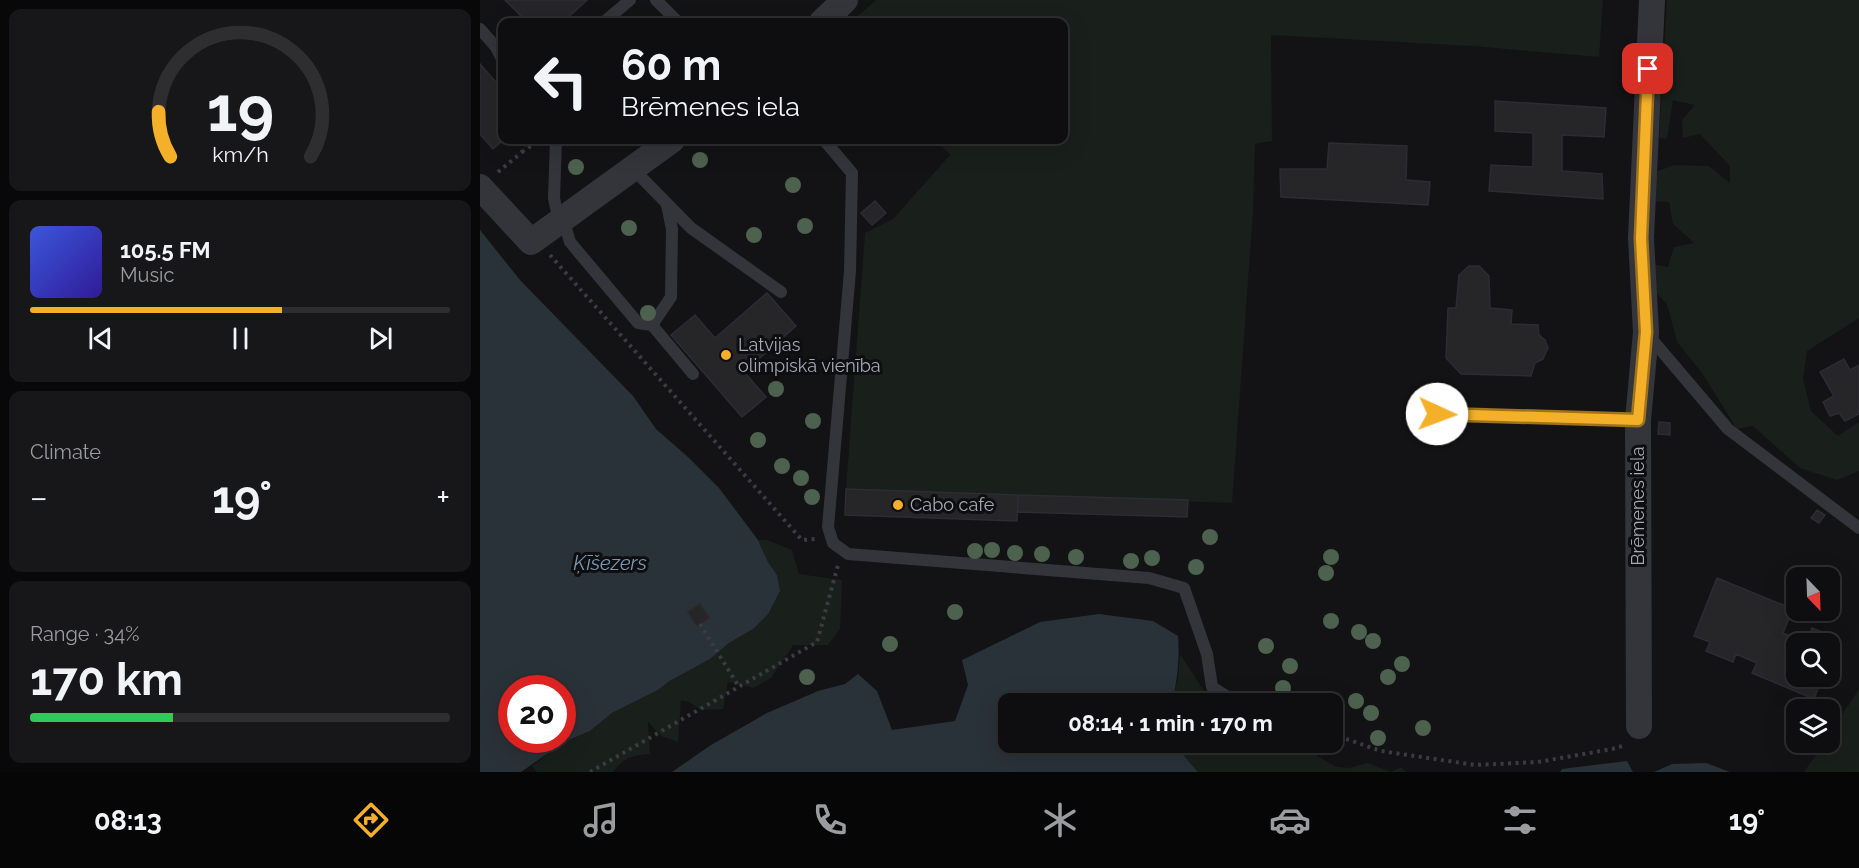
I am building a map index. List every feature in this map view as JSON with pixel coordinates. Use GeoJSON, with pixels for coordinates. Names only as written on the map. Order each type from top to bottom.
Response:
{"type":"FeatureCollection","features":[{"type":"Feature","properties":{"kind":"street"},"geometry":{"type":"LineString","coordinates":[[826,18],[845,0]]}},
{"type":"Feature","properties":{"kind":"street","name":"Brēmenes iela"},"geometry":{"type":"LineString","coordinates":[[1640,726],[1638,420],[1646,332],[1641,238],[1652,0]]}},
{"type":"Feature","properties":{"kind":"street"},"geometry":{"type":"LineString","coordinates":[[480,187],[533,240],[666,144]]}},
{"type":"Feature","properties":{"kind":"lane"},"geometry":{"type":"LineString","coordinates":[[609,18],[630,0]]}},
{"type":"Feature","properties":{"kind":"lane"},"geometry":{"type":"LineString","coordinates":[[656,0],[674,18]]}},
{"type":"Feature","properties":{"kind":"lane"},"geometry":{"type":"LineString","coordinates":[[480,29],[498,51]]}},
{"type":"Feature","properties":{"kind":"lane"},"geometry":{"type":"LineString","coordinates":[[556,144],[554,198],[570,242],[638,323],[652,325],[693,374]]}},
{"type":"Feature","properties":{"kind":"lane"},"geometry":{"type":"LineString","coordinates":[[827,144],[852,173],[850,271],[828,527],[833,543],[848,554],[1149,579],[1184,588],[1207,654],[1212,687],[1222,693]]}},
{"type":"Feature","properties":{"kind":"lane"},"geometry":{"type":"LineString","coordinates":[[632,168],[692,228],[781,292]]}},
{"type":"Feature","properties":{"kind":"lane"},"geometry":{"type":"LineString","coordinates":[[652,325],[671,297],[672,229],[667,205]]}},
{"type":"Feature","properties":{"kind":"lane"},"geometry":{"type":"LineString","coordinates":[[1646,332],[1728,429],[1859,528]]}},
{"type":"Feature","properties":{"kind":"lane"},"geometry":{"type":"LineString","coordinates":[[1437,414],[1638,420]]}},
{"type":"Feature","properties":{"kind":"path"},"geometry":{"type":"LineString","coordinates":[[522,152],[525,144]]}},
{"type":"Feature","properties":{"kind":"path"},"geometry":{"type":"LineString","coordinates":[[480,187],[534,144]]}},
{"type":"Feature","properties":{"kind":"path"},"geometry":{"type":"LineString","coordinates":[[533,240],[802,540],[831,537]]}},
{"type":"Feature","properties":{"kind":"path"},"geometry":{"type":"LineString","coordinates":[[590,772],[817,642],[842,550]]}},
{"type":"Feature","properties":{"kind":"path"},"geometry":{"type":"LineString","coordinates":[[700,624],[739,687]]}},
{"type":"Feature","properties":{"kind":"path"},"geometry":{"type":"LineString","coordinates":[[1343,738],[1381,751],[1475,765],[1538,762],[1612,749],[1636,742],[1640,726]]}},
{"type":"Feature","properties":{"kind":"shaded area"},"geometry":{"type":"Polygon","coordinates":[[[876,0],[1603,0],[1599,57],[1473,46],[1271,35],[1272,141],[1255,144],[1253,211],[1232,503],[846,489],[865,233],[893,219],[950,155],[940,144],[1068,144],[1068,18],[856,18],[876,0]]]}},
{"type":"Feature","properties":{"kind":"shaded area"},"geometry":{"type":"Polygon","coordinates":[[[1667,0],[1859,0],[1859,318],[1807,351],[1803,379],[1811,411],[1838,436],[1859,422],[1859,471],[1837,480],[1800,468],[1753,426],[1737,429],[1702,373],[1677,342],[1667,304],[1651,288],[1647,263],[1668,267],[1674,247],[1694,243],[1673,224],[1669,202],[1646,201],[1649,174],[1675,165],[1709,166],[1730,183],[1730,166],[1700,134],[1683,138],[1682,120],[1695,105],[1673,100],[1667,139],[1659,138],[1667,0]]]}},
{"type":"Feature","properties":{"kind":"shaded area"},"geometry":{"type":"Polygon","coordinates":[[[758,540],[767,540],[792,550],[799,574],[842,580],[840,629],[828,645],[793,645],[771,678],[754,688],[728,682],[723,709],[701,710],[681,700],[678,742],[661,736],[648,722],[650,754],[629,758],[613,772],[537,772],[532,766],[549,753],[576,753],[576,737],[590,731],[612,713],[658,690],[710,659],[729,643],[753,629],[777,575],[758,540]]]}},
{"type":"Feature","properties":{"kind":"shaded area"},"geometry":{"type":"Polygon","coordinates":[[[1180,654],[1205,693],[1174,693],[1180,654]]]}},
{"type":"Feature","properties":{"kind":"shaded area"},"geometry":{"type":"Polygon","coordinates":[[[1859,689],[1859,772],[1804,772],[1817,753],[1840,753],[1840,718],[1859,689]]]}},
{"type":"Feature","properties":{"kind":"shaded area"},"geometry":{"type":"Polygon","coordinates":[[[1182,753],[1315,753],[1337,767],[1349,768],[1368,763],[1391,772],[1198,772],[1182,753]]]}},
{"type":"Feature","properties":{"kind":"shaded area"},"geometry":{"type":"Polygon","coordinates":[[[1401,767],[1406,772],[1391,772],[1401,767]]]}},
{"type":"Feature","properties":{"kind":"water","name":"Ķīšezers"},"geometry":{"type":"Polygon","coordinates":[[[480,230],[520,280],[633,396],[656,429],[719,488],[758,540],[777,575],[780,591],[768,614],[753,629],[729,643],[710,659],[658,690],[612,713],[590,731],[576,737],[576,675],[498,675],[498,753],[548,753],[521,772],[480,772],[480,230]]]}},
{"type":"Feature","properties":{"kind":"water"},"geometry":{"type":"Polygon","coordinates":[[[1099,614],[1153,621],[1178,636],[1178,670],[1174,693],[998,693],[998,753],[1182,753],[1198,772],[672,772],[711,745],[767,713],[818,691],[845,684],[858,674],[877,691],[892,730],[955,721],[968,685],[962,660],[1040,622],[1099,614]]]}},
{"type":"Feature","properties":{"kind":"water"},"geometry":{"type":"Polygon","coordinates":[[[1627,761],[1633,772],[1560,772],[1562,769],[1627,761]]]}},
{"type":"Feature","properties":{"kind":"water"},"geometry":{"type":"Polygon","coordinates":[[[1706,763],[1730,772],[1654,772],[1672,764],[1706,763]]]}},
{"type":"Feature","properties":{"kind":"building"},"geometry":{"type":"Polygon","coordinates":[[[505,0],[587,0],[567,18],[523,18],[505,0]]]}},
{"type":"Feature","properties":{"kind":"building"},"geometry":{"type":"Polygon","coordinates":[[[480,64],[498,84],[499,144],[493,149],[480,134],[480,64]]]}},
{"type":"Feature","properties":{"kind":"building"},"geometry":{"type":"Polygon","coordinates":[[[1495,101],[1606,108],[1604,137],[1562,135],[1562,171],[1602,174],[1603,199],[1489,191],[1491,165],[1533,167],[1533,133],[1495,131],[1495,101]]]}},
{"type":"Feature","properties":{"kind":"building"},"geometry":{"type":"Polygon","coordinates":[[[1329,143],[1407,146],[1406,180],[1430,182],[1428,205],[1281,197],[1280,169],[1327,169],[1329,143]]]}},
{"type":"Feature","properties":{"kind":"building"},"geometry":{"type":"Polygon","coordinates":[[[875,201],[886,213],[872,225],[861,213],[875,201]]]}},
{"type":"Feature","properties":{"kind":"building"},"geometry":{"type":"Polygon","coordinates":[[[1469,266],[1479,266],[1489,276],[1490,308],[1512,310],[1511,324],[1538,325],[1539,335],[1545,340],[1548,348],[1543,359],[1535,363],[1531,376],[1461,374],[1446,358],[1448,308],[1456,308],[1459,275],[1469,266]]]}},
{"type":"Feature","properties":{"kind":"building","name":"Latvijas olimpiskā vienība"},"geometry":{"type":"Polygon","coordinates":[[[767,293],[796,326],[744,372],[766,397],[742,417],[671,335],[695,315],[715,338],[767,293]]]}},
{"type":"Feature","properties":{"kind":"building"},"geometry":{"type":"Polygon","coordinates":[[[1844,359],[1850,370],[1859,365],[1859,414],[1845,421],[1839,413],[1830,416],[1823,402],[1834,396],[1820,372],[1844,359]]]}},
{"type":"Feature","properties":{"kind":"building"},"geometry":{"type":"Polygon","coordinates":[[[1659,422],[1670,423],[1670,435],[1658,434],[1659,422]]]}},
{"type":"Feature","properties":{"kind":"building"},"geometry":{"type":"Polygon","coordinates":[[[846,489],[1018,495],[1017,521],[845,515],[846,489]]]}},
{"type":"Feature","properties":{"kind":"building"},"geometry":{"type":"Polygon","coordinates":[[[1018,495],[1188,500],[1187,517],[1018,512],[1018,495]]]}},
{"type":"Feature","properties":{"kind":"building"},"geometry":{"type":"Polygon","coordinates":[[[1817,510],[1825,515],[1819,523],[1811,518],[1817,510]]]}},
{"type":"Feature","properties":{"kind":"building"},"geometry":{"type":"Polygon","coordinates":[[[1717,578],[1786,606],[1786,621],[1788,621],[1783,633],[1786,634],[1786,687],[1819,687],[1814,699],[1752,673],[1757,663],[1736,654],[1733,662],[1706,651],[1710,642],[1694,636],[1717,578]]]}},
{"type":"Feature","properties":{"kind":"building"},"geometry":{"type":"Polygon","coordinates":[[[700,603],[710,618],[697,627],[687,612],[700,603]]]}},
{"type":"Feature","properties":{"kind":"building"},"geometry":{"type":"Polygon","coordinates":[[[1812,628],[1824,633],[1810,633],[1812,628]]]}},
{"type":"Feature","properties":{"kind":"place","name":"Latvijas olimpiskā vienība"},"geometry":{"type":"Point","coordinates":[726,355]}},
{"type":"Feature","properties":{"kind":"place","name":"Cabo cafe"},"geometry":{"type":"Point","coordinates":[898,505]}},
{"type":"Feature","properties":{"kind":"route"},"geometry":{"type":"LineString","coordinates":[[1437,414],[1638,420],[1646,332],[1641,238],[1648,69]]}}]}
